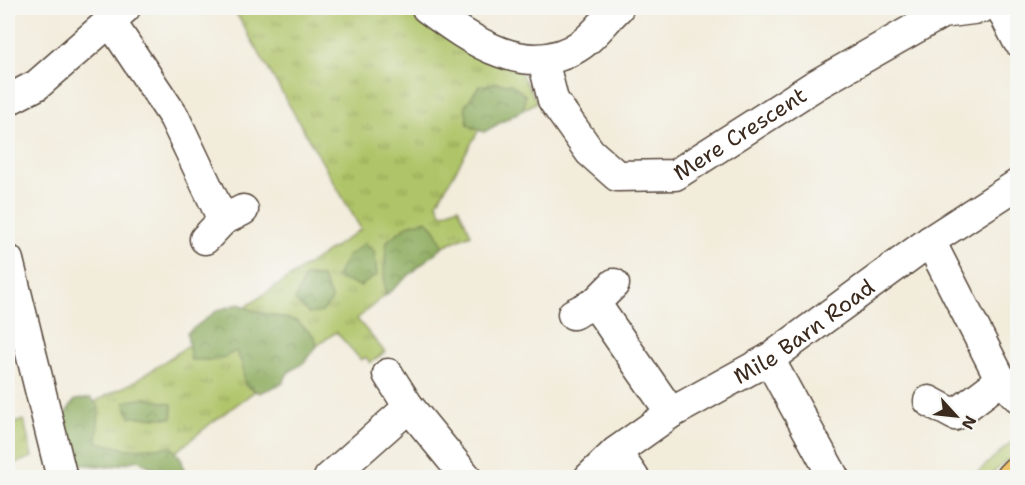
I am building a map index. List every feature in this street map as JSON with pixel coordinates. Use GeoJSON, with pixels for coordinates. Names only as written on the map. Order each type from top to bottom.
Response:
{"type":"FeatureCollection","features":[{"type":"Feature","properties":{"kind":"highway"},"geometry":{"type":"LineString","coordinates":[[1012,477],[1017,472]]}},
{"type":"Feature","properties":{"kind":"street"},"geometry":{"type":"LineString","coordinates":[[427,8],[460,33],[504,55],[543,60],[581,45],[618,8]]}},
{"type":"Feature","properties":{"kind":"street","name":"Mere Crescent"},"geometry":{"type":"LineString","coordinates":[[543,60],[553,100],[590,152],[617,176],[675,175],[814,86],[942,13],[981,8]]}},
{"type":"Feature","properties":{"kind":"street"},"geometry":{"type":"LineString","coordinates":[[1001,8],[1017,41]]}},
{"type":"Feature","properties":{"kind":"street"},"geometry":{"type":"LineString","coordinates":[[8,100],[37,85],[118,14],[174,117],[224,223]]}},
{"type":"Feature","properties":{"kind":"street","name":"Mile Barn Road"},"geometry":{"type":"LineString","coordinates":[[589,477],[616,452],[670,412],[769,359],[930,241],[1017,184]]}},
{"type":"Feature","properties":{"kind":"street"},"geometry":{"type":"LineString","coordinates":[[929,401],[955,415],[1009,388],[930,241]]}},
{"type":"Feature","properties":{"kind":"street"},"geometry":{"type":"LineString","coordinates":[[8,260],[59,468]]}},
{"type":"Feature","properties":{"kind":"street"},"geometry":{"type":"LineString","coordinates":[[594,300],[670,412]]}},
{"type":"Feature","properties":{"kind":"street"},"geometry":{"type":"LineString","coordinates":[[769,359],[834,477]]}},
{"type":"Feature","properties":{"kind":"street"},"geometry":{"type":"LineString","coordinates":[[388,374],[409,407],[467,477]]}},
{"type":"Feature","properties":{"kind":"street"},"geometry":{"type":"LineString","coordinates":[[329,477],[409,407]]}},
{"type":"Feature","properties":{"kind":"street"},"geometry":{"type":"LineString","coordinates":[[616,452],[634,477]]}},
{"type":"Feature","properties":{"kind":"green space"},"geometry":{"type":"Polygon","coordinates":[[[233,8],[414,8],[519,70],[537,102],[484,132],[479,130],[437,203],[442,214],[458,207],[471,234],[443,246],[357,319],[385,352],[370,363],[366,357],[361,360],[336,332],[210,424],[164,462],[92,448],[76,411],[134,382],[361,229],[233,8]]]}},
{"type":"Feature","properties":{"kind":"green space"},"geometry":{"type":"Polygon","coordinates":[[[496,83],[511,84],[525,95],[524,109],[484,132],[468,125],[465,106],[479,86],[496,83]]]}},
{"type":"Feature","properties":{"kind":"green space"},"geometry":{"type":"Polygon","coordinates":[[[427,220],[436,231],[443,246],[385,296],[384,270],[387,241],[410,224],[427,220]]]}},
{"type":"Feature","properties":{"kind":"green space"},"geometry":{"type":"Polygon","coordinates":[[[365,243],[374,251],[377,275],[360,286],[336,278],[347,257],[365,243]]]}},
{"type":"Feature","properties":{"kind":"green space"},"geometry":{"type":"Polygon","coordinates":[[[305,276],[322,277],[332,300],[322,312],[309,314],[295,300],[305,276]]]}},
{"type":"Feature","properties":{"kind":"green space"},"geometry":{"type":"Polygon","coordinates":[[[239,304],[255,311],[297,321],[315,337],[317,346],[306,361],[288,373],[282,384],[259,393],[245,385],[242,364],[236,351],[219,360],[191,360],[187,333],[218,310],[239,304]]]}},
{"type":"Feature","properties":{"kind":"green space"},"geometry":{"type":"Polygon","coordinates":[[[91,398],[99,407],[97,442],[127,449],[172,447],[181,458],[186,476],[156,470],[138,460],[108,467],[80,464],[68,444],[61,419],[75,400],[91,398]]]}},
{"type":"Feature","properties":{"kind":"green space"},"geometry":{"type":"Polygon","coordinates":[[[145,398],[172,404],[172,418],[130,417],[124,402],[145,398]]]}},
{"type":"Feature","properties":{"kind":"green space"},"geometry":{"type":"Polygon","coordinates":[[[24,420],[32,457],[8,466],[8,425],[24,420]]]}},
{"type":"Feature","properties":{"kind":"green space"},"geometry":{"type":"Polygon","coordinates":[[[1017,437],[1017,452],[988,477],[971,478],[1017,437]]]}}]}
